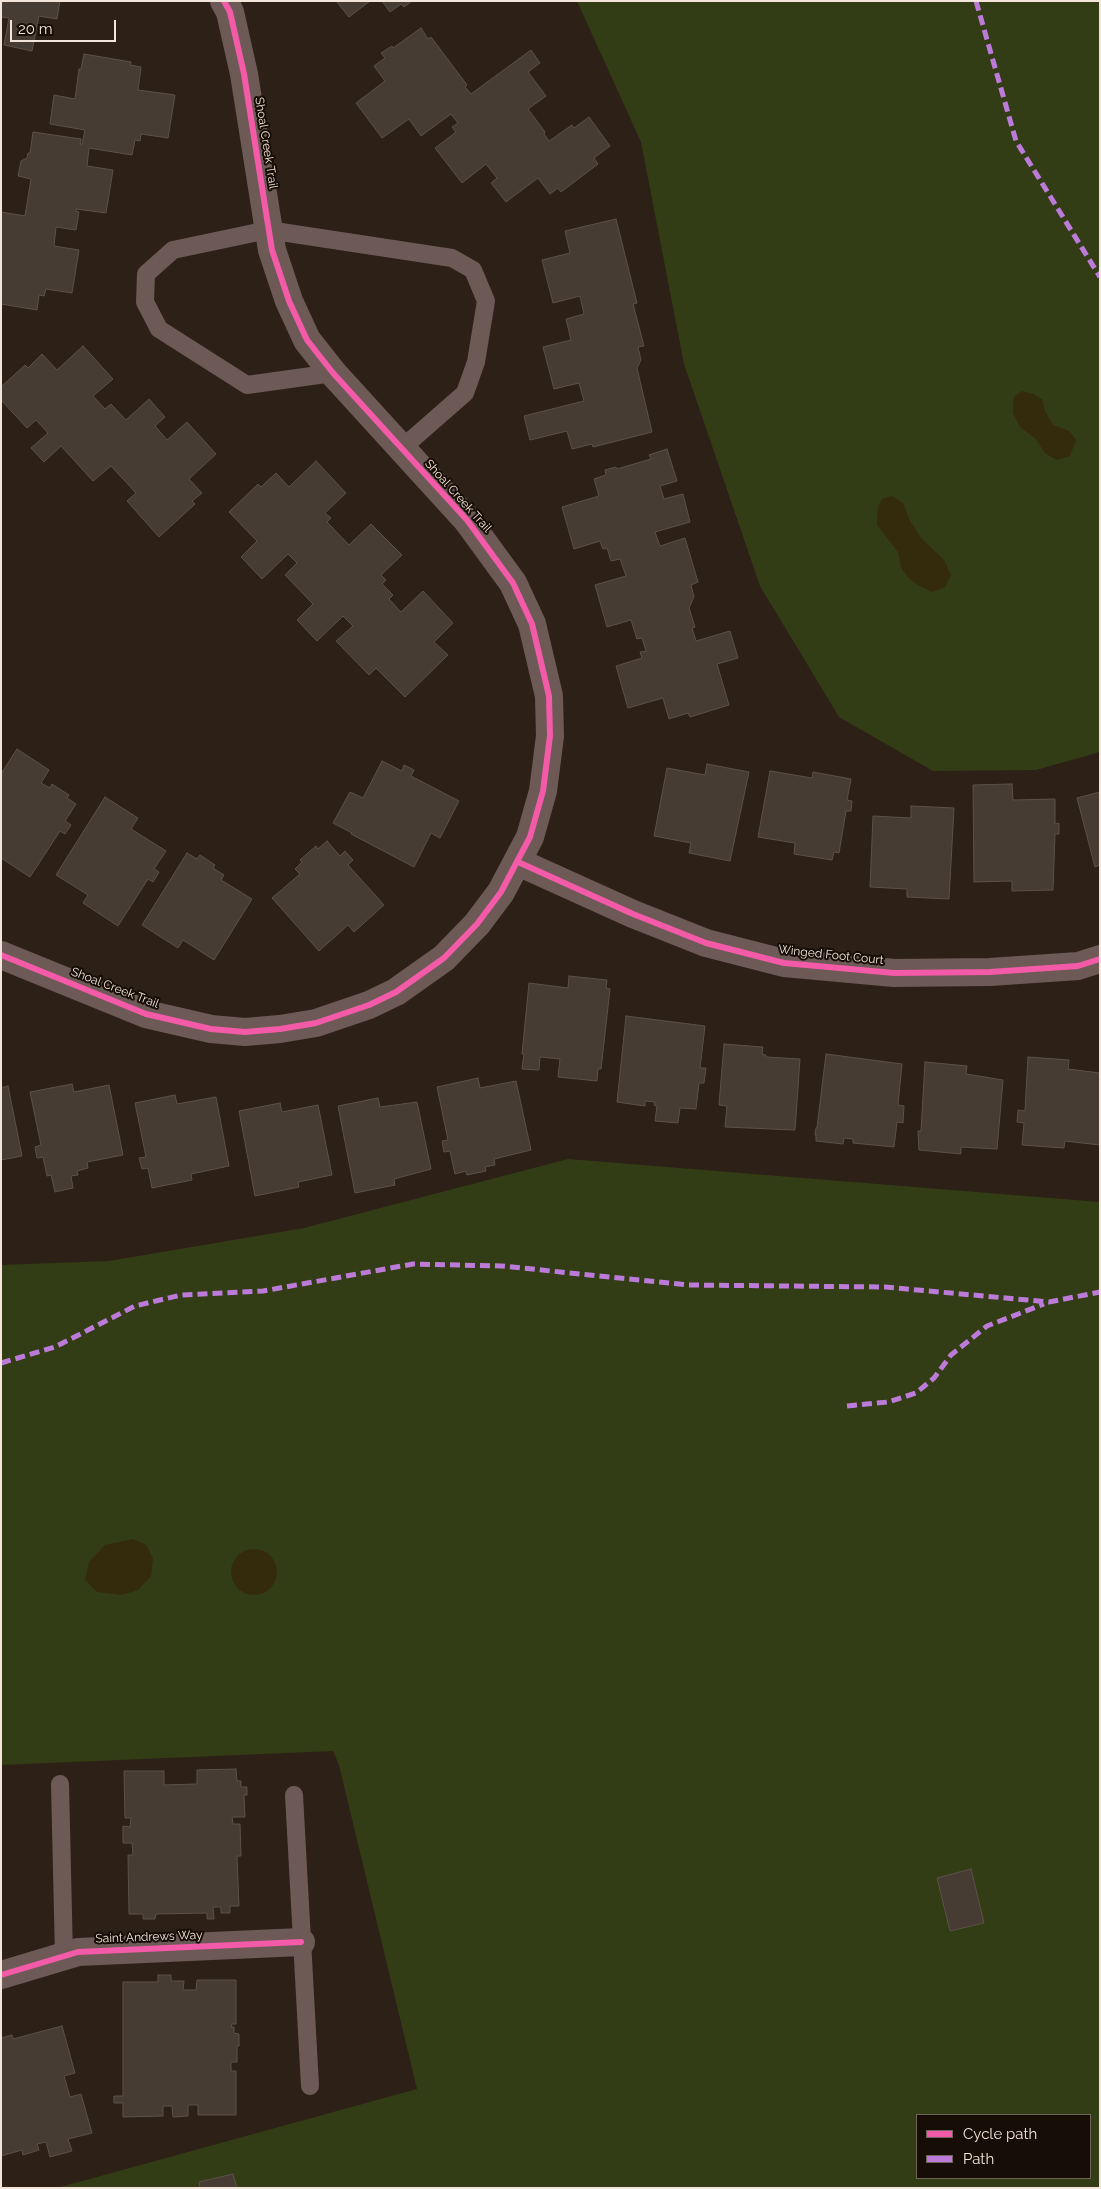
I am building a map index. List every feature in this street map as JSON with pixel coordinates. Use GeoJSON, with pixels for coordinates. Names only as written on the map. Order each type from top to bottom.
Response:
{"type":"FeatureCollection","features":[{"type":"Feature","properties":{"kind":"street","name":"Shoal Creek Trail"},"geometry":{"type":"LineString","coordinates":[[1,955],[146,1014],[211,1029],[245,1032],[316,1023],[369,1005],[396,992],[444,958],[477,924],[501,892],[530,837],[543,791],[550,736],[549,696],[532,624],[513,583],[503,567],[467,520],[400,449],[333,373],[307,340],[289,301],[272,250],[244,74],[230,12],[224,1]]}},
{"type":"Feature","properties":{"kind":"street","name":"Winged Foot Court"},"geometry":{"type":"LineString","coordinates":[[518,862],[633,914],[706,943],[784,963],[894,973],[990,972],[1092,966]]}},
{"type":"Feature","properties":{"kind":"street","name":"Saint Andrews Way"},"geometry":{"type":"LineString","coordinates":[[1,1975],[64,1958],[78,1952],[301,1942]]}},
{"type":"Feature","properties":{"kind":"lane"},"geometry":{"type":"LineString","coordinates":[[333,373],[247,385],[159,329],[145,302],[146,274],[173,250],[268,230],[452,258],[473,270],[486,301],[476,362],[465,393],[400,449]]}},
{"type":"Feature","properties":{"kind":"lane"},"geometry":{"type":"LineString","coordinates":[[60,1784],[64,1958]]}},
{"type":"Feature","properties":{"kind":"lane"},"geometry":{"type":"LineString","coordinates":[[294,1795],[310,2086]]}},
{"type":"Feature","properties":{"kind":"green space"},"geometry":{"type":"Polygon","coordinates":[[[577,1],[1100,2],[1100,752],[1036,770],[933,771],[839,717],[760,586],[684,364],[641,142],[577,1]]]}},
{"type":"Feature","properties":{"kind":"green space"},"geometry":{"type":"Polygon","coordinates":[[[568,1159],[1100,1202],[1100,2188],[57,2188],[417,2089],[339,1765],[333,1751],[1,1765],[1,1265],[109,1261],[304,1228],[568,1159]]]}},
{"type":"Feature","properties":{"kind":"sand"},"geometry":{"type":"Polygon","coordinates":[[[1022,391],[1042,399],[1045,411],[1053,425],[1069,431],[1076,440],[1070,456],[1057,460],[1045,453],[1036,439],[1020,427],[1013,413],[1014,397],[1022,391]]]}},
{"type":"Feature","properties":{"kind":"sand"},"geometry":{"type":"Polygon","coordinates":[[[892,496],[903,503],[909,519],[921,538],[944,560],[951,575],[945,587],[932,592],[914,583],[901,567],[898,552],[877,525],[878,507],[882,499],[892,496]]]}},
{"type":"Feature","properties":{"kind":"sand"},"geometry":{"type":"Polygon","coordinates":[[[133,1539],[146,1545],[153,1558],[151,1576],[138,1590],[122,1595],[97,1592],[85,1580],[89,1562],[105,1545],[133,1539]]]}},
{"type":"Feature","properties":{"kind":"sand"},"geometry":{"type":"Polygon","coordinates":[[[249,1549],[259,1549],[273,1559],[277,1572],[273,1585],[267,1591],[259,1595],[249,1595],[235,1585],[231,1577],[231,1567],[241,1553],[249,1549]]]}},
{"type":"Feature","properties":{"kind":"building"},"geometry":{"type":"Polygon","coordinates":[[[1,1],[60,1],[57,19],[39,16],[32,51],[4,45],[9,18],[1,17],[1,1]]]}},
{"type":"Feature","properties":{"kind":"building"},"geometry":{"type":"Polygon","coordinates":[[[336,1],[370,1],[349,17],[336,1]]]}},
{"type":"Feature","properties":{"kind":"building"},"geometry":{"type":"Polygon","coordinates":[[[382,1],[412,1],[404,7],[401,4],[390,12],[382,1]]]}},
{"type":"Feature","properties":{"kind":"building"},"geometry":{"type":"Polygon","coordinates":[[[421,28],[428,39],[431,37],[467,85],[465,87],[471,94],[531,50],[540,63],[528,72],[546,96],[528,109],[545,132],[544,134],[549,141],[572,125],[574,128],[589,117],[610,146],[594,158],[598,164],[561,192],[558,188],[550,194],[538,178],[506,202],[491,183],[497,178],[486,164],[462,183],[435,148],[456,132],[452,127],[458,123],[451,114],[421,136],[409,119],[382,138],[356,103],[385,81],[374,66],[385,58],[381,53],[392,46],[393,48],[421,28]]]}},
{"type":"Feature","properties":{"kind":"building"},"geometry":{"type":"Polygon","coordinates":[[[84,54],[131,62],[130,65],[141,67],[138,90],[175,95],[168,138],[141,134],[140,141],[135,140],[132,155],[89,148],[87,166],[113,170],[106,213],[76,209],[79,212],[76,230],[56,227],[54,246],[79,250],[72,293],[46,289],[44,296],[39,295],[37,310],[1,304],[1,212],[25,216],[31,179],[18,176],[21,161],[27,158],[28,153],[30,153],[33,132],[81,139],[80,144],[82,144],[85,130],[50,124],[54,95],[75,99],[79,69],[81,69],[84,54]]]}},
{"type":"Feature","properties":{"kind":"building"},"geometry":{"type":"Polygon","coordinates":[[[616,219],[637,303],[633,304],[644,346],[638,347],[641,360],[637,368],[652,432],[593,447],[592,444],[572,449],[567,431],[530,440],[524,416],[584,401],[579,383],[554,389],[543,347],[571,340],[566,319],[584,314],[580,296],[553,303],[542,260],[570,253],[565,231],[616,219]]]}},
{"type":"Feature","properties":{"kind":"building"},"geometry":{"type":"Polygon","coordinates":[[[83,346],[113,379],[93,396],[105,409],[111,404],[126,420],[149,399],[165,417],[155,426],[167,440],[187,422],[216,454],[189,479],[202,493],[192,501],[195,504],[159,537],[127,501],[136,493],[111,466],[93,481],[61,446],[44,462],[31,448],[48,433],[36,420],[27,428],[1,400],[1,387],[25,365],[28,368],[42,354],[57,370],[83,346]]]}},
{"type":"Feature","properties":{"kind":"building"},"geometry":{"type":"Polygon","coordinates":[[[667,449],[677,481],[660,486],[664,499],[683,494],[690,522],[655,532],[660,546],[685,538],[698,582],[691,585],[694,597],[689,608],[695,627],[692,628],[696,641],[730,631],[738,658],[717,664],[729,705],[690,717],[688,713],[669,719],[663,698],[628,708],[616,666],[642,658],[640,652],[646,651],[642,638],[637,639],[631,620],[607,627],[595,585],[626,576],[620,559],[611,561],[607,548],[603,549],[600,541],[574,549],[562,507],[599,496],[594,479],[606,475],[605,470],[616,467],[617,469],[651,459],[649,455],[667,449]]]}},
{"type":"Feature","properties":{"kind":"building"},"geometry":{"type":"Polygon","coordinates":[[[316,461],[346,493],[325,513],[331,518],[327,522],[349,545],[371,524],[402,555],[381,575],[386,580],[382,584],[393,595],[389,599],[401,612],[423,591],[453,623],[434,642],[448,655],[405,697],[376,668],[369,675],[336,641],[353,626],[343,616],[317,641],[297,620],[313,604],[285,575],[297,563],[288,554],[262,579],[241,557],[257,541],[229,512],[258,484],[261,487],[276,473],[289,487],[316,461]]]}},
{"type":"Feature","properties":{"kind":"building"},"geometry":{"type":"Polygon","coordinates":[[[17,749],[49,770],[41,783],[50,788],[52,784],[69,795],[67,798],[76,804],[65,821],[71,825],[65,834],[60,831],[30,877],[1,858],[1,774],[17,749]]]}},
{"type":"Feature","properties":{"kind":"building"},"geometry":{"type":"Polygon","coordinates":[[[382,761],[402,771],[404,765],[414,770],[411,776],[459,801],[440,838],[431,833],[414,867],[333,823],[350,792],[363,798],[382,761]]]}},
{"type":"Feature","properties":{"kind":"building"},"geometry":{"type":"Polygon","coordinates":[[[707,764],[749,772],[730,861],[689,853],[691,843],[654,836],[667,768],[705,775],[707,764]]]}},
{"type":"Feature","properties":{"kind":"building"},"geometry":{"type":"Polygon","coordinates":[[[770,771],[812,778],[813,772],[851,779],[847,800],[852,801],[851,811],[846,811],[839,853],[834,852],[832,860],[794,854],[795,843],[758,837],[770,771]]]}},
{"type":"Feature","properties":{"kind":"building"},"geometry":{"type":"Polygon","coordinates":[[[1012,784],[1013,800],[1055,799],[1055,824],[1059,823],[1059,834],[1055,834],[1053,890],[1012,891],[1012,881],[974,882],[973,785],[1012,784]]]}},
{"type":"Feature","properties":{"kind":"building"},"geometry":{"type":"Polygon","coordinates":[[[1100,792],[1100,865],[1095,867],[1077,798],[1100,792]]]}},
{"type":"Feature","properties":{"kind":"building"},"geometry":{"type":"Polygon","coordinates":[[[105,797],[138,818],[131,829],[166,851],[154,869],[159,872],[153,882],[148,879],[118,926],[83,903],[88,895],[56,875],[105,797]]]}},
{"type":"Feature","properties":{"kind":"building"},"geometry":{"type":"Polygon","coordinates":[[[911,806],[954,808],[949,899],[907,897],[907,889],[870,887],[873,816],[911,818],[911,806]]]}},
{"type":"Feature","properties":{"kind":"building"},"geometry":{"type":"Polygon","coordinates":[[[327,841],[340,856],[345,851],[353,860],[348,865],[384,905],[354,932],[348,925],[319,951],[272,898],[300,874],[295,869],[302,862],[300,860],[316,846],[318,849],[327,841]]]}},
{"type":"Feature","properties":{"kind":"building"},"geometry":{"type":"Polygon","coordinates":[[[187,853],[197,859],[200,855],[215,865],[213,868],[224,875],[221,880],[252,899],[214,960],[183,940],[178,948],[142,925],[187,853]]]}},
{"type":"Feature","properties":{"kind":"building"},"geometry":{"type":"Polygon","coordinates":[[[569,976],[607,980],[606,988],[610,989],[601,1069],[598,1069],[597,1081],[558,1077],[560,1059],[540,1057],[539,1070],[522,1069],[529,983],[568,988],[569,976]]]}},
{"type":"Feature","properties":{"kind":"building"},"geometry":{"type":"Polygon","coordinates":[[[626,1016],[705,1026],[700,1068],[706,1068],[704,1083],[699,1083],[696,1109],[680,1108],[678,1123],[655,1121],[657,1106],[654,1105],[655,1102],[645,1101],[645,1106],[617,1102],[626,1016]]]}},
{"type":"Feature","properties":{"kind":"building"},"geometry":{"type":"Polygon","coordinates":[[[724,1044],[763,1047],[762,1054],[766,1055],[766,1057],[800,1059],[795,1130],[725,1127],[727,1106],[719,1105],[724,1044]]]}},
{"type":"Feature","properties":{"kind":"building"},"geometry":{"type":"Polygon","coordinates":[[[826,1054],[902,1064],[898,1105],[904,1106],[903,1123],[897,1122],[894,1147],[853,1143],[853,1139],[844,1138],[843,1144],[816,1141],[815,1135],[826,1054]]]}},
{"type":"Feature","properties":{"kind":"building"},"geometry":{"type":"Polygon","coordinates":[[[1028,1057],[1069,1060],[1068,1069],[1100,1073],[1100,1145],[1065,1141],[1064,1148],[1022,1145],[1024,1123],[1017,1122],[1018,1110],[1025,1111],[1028,1057]]]}},
{"type":"Feature","properties":{"kind":"building"},"geometry":{"type":"Polygon","coordinates":[[[925,1062],[967,1066],[966,1074],[1003,1080],[997,1149],[961,1147],[961,1154],[919,1150],[918,1131],[921,1131],[925,1062]]]}},
{"type":"Feature","properties":{"kind":"building"},"geometry":{"type":"Polygon","coordinates":[[[478,1078],[480,1088],[516,1081],[531,1150],[494,1159],[495,1165],[485,1167],[486,1171],[467,1175],[466,1171],[455,1174],[450,1151],[444,1152],[442,1141],[448,1140],[437,1087],[478,1078]]]}},
{"type":"Feature","properties":{"kind":"building"},"geometry":{"type":"Polygon","coordinates":[[[72,1084],[74,1092],[109,1085],[123,1155],[87,1162],[88,1168],[77,1171],[78,1175],[71,1176],[73,1188],[55,1192],[51,1175],[47,1176],[43,1157],[37,1158],[35,1147],[41,1145],[30,1092],[72,1084]]]}},
{"type":"Feature","properties":{"kind":"building"},"geometry":{"type":"Polygon","coordinates":[[[8,1086],[22,1156],[1,1160],[1,1088],[8,1086]]]}},
{"type":"Feature","properties":{"kind":"building"},"geometry":{"type":"Polygon","coordinates":[[[175,1095],[177,1104],[216,1097],[229,1166],[191,1174],[192,1180],[152,1188],[148,1168],[142,1169],[139,1158],[146,1157],[135,1103],[175,1095]]]}},
{"type":"Feature","properties":{"kind":"building"},"geometry":{"type":"Polygon","coordinates":[[[378,1098],[380,1107],[417,1102],[431,1169],[394,1179],[395,1185],[355,1193],[338,1106],[378,1098]]]}},
{"type":"Feature","properties":{"kind":"building"},"geometry":{"type":"Polygon","coordinates":[[[280,1103],[282,1112],[318,1105],[332,1175],[298,1182],[299,1187],[255,1196],[239,1111],[280,1103]]]}},
{"type":"Feature","properties":{"kind":"building"},"geometry":{"type":"Polygon","coordinates":[[[236,1769],[237,1781],[241,1781],[241,1787],[247,1787],[247,1795],[244,1795],[245,1817],[232,1817],[233,1824],[240,1824],[241,1856],[237,1856],[239,1906],[230,1906],[230,1913],[221,1913],[221,1907],[213,1907],[214,1919],[207,1919],[207,1913],[156,1914],[155,1919],[143,1919],[143,1914],[129,1914],[128,1855],[133,1855],[132,1843],[123,1843],[123,1826],[130,1827],[131,1818],[125,1818],[124,1771],[164,1771],[164,1785],[197,1784],[197,1770],[236,1769]]]}},
{"type":"Feature","properties":{"kind":"building"},"geometry":{"type":"Polygon","coordinates":[[[971,1869],[984,1923],[950,1931],[937,1878],[971,1869]]]}},
{"type":"Feature","properties":{"kind":"building"},"geometry":{"type":"Polygon","coordinates":[[[158,1975],[171,1975],[171,1981],[184,1981],[183,1990],[196,1990],[197,1980],[236,1980],[236,2024],[232,2024],[231,2027],[234,2027],[234,2033],[239,2034],[239,2046],[237,2046],[237,2062],[231,2062],[231,2071],[236,2071],[236,2115],[198,2115],[198,2105],[188,2105],[188,2116],[173,2117],[172,2106],[163,2106],[163,2116],[123,2117],[123,2103],[114,2103],[114,2096],[123,2096],[123,1982],[158,1982],[158,1975]]]}},
{"type":"Feature","properties":{"kind":"building"},"geometry":{"type":"Polygon","coordinates":[[[62,2026],[75,2073],[64,2076],[70,2097],[81,2094],[92,2133],[68,2139],[72,2151],[50,2157],[46,2142],[37,2144],[39,2150],[23,2155],[22,2150],[1,2156],[1,2038],[12,2035],[13,2039],[62,2026]]]}},
{"type":"Feature","properties":{"kind":"building"},"geometry":{"type":"Polygon","coordinates":[[[233,2174],[237,2188],[200,2188],[199,2182],[233,2174]]]}},
{"type":"Feature","properties":{"kind":"marked path"},"geometry":{"type":"LineString","coordinates":[[976,1],[1016,141],[1100,277]]}},
{"type":"Feature","properties":{"kind":"marked path"},"geometry":{"type":"LineString","coordinates":[[1,1363],[55,1347],[135,1306],[181,1295],[263,1291],[413,1264],[502,1266],[688,1285],[885,1287],[1049,1302],[1100,1292]]}},
{"type":"Feature","properties":{"kind":"marked path"},"geometry":{"type":"LineString","coordinates":[[847,1406],[888,1402],[916,1393],[934,1378],[951,1355],[987,1326],[1044,1304]]}},
{"type":"Feature","properties":{"kind":"cycle path"},"geometry":{"type":"LineString","coordinates":[[1,955],[146,1014],[211,1029],[245,1032],[316,1023],[369,1005],[396,992],[444,958],[477,924],[501,892],[530,837],[543,791],[550,736],[549,696],[532,624],[513,583],[467,520],[333,373],[307,340],[289,301],[272,250],[244,74],[230,12],[224,1]]}},
{"type":"Feature","properties":{"kind":"cycle path"},"geometry":{"type":"LineString","coordinates":[[518,862],[633,914],[706,943],[784,963],[894,973],[990,972],[1078,966],[1100,959]]}},
{"type":"Feature","properties":{"kind":"cycle path"},"geometry":{"type":"LineString","coordinates":[[1,1975],[78,1952],[301,1942]]}}]}
